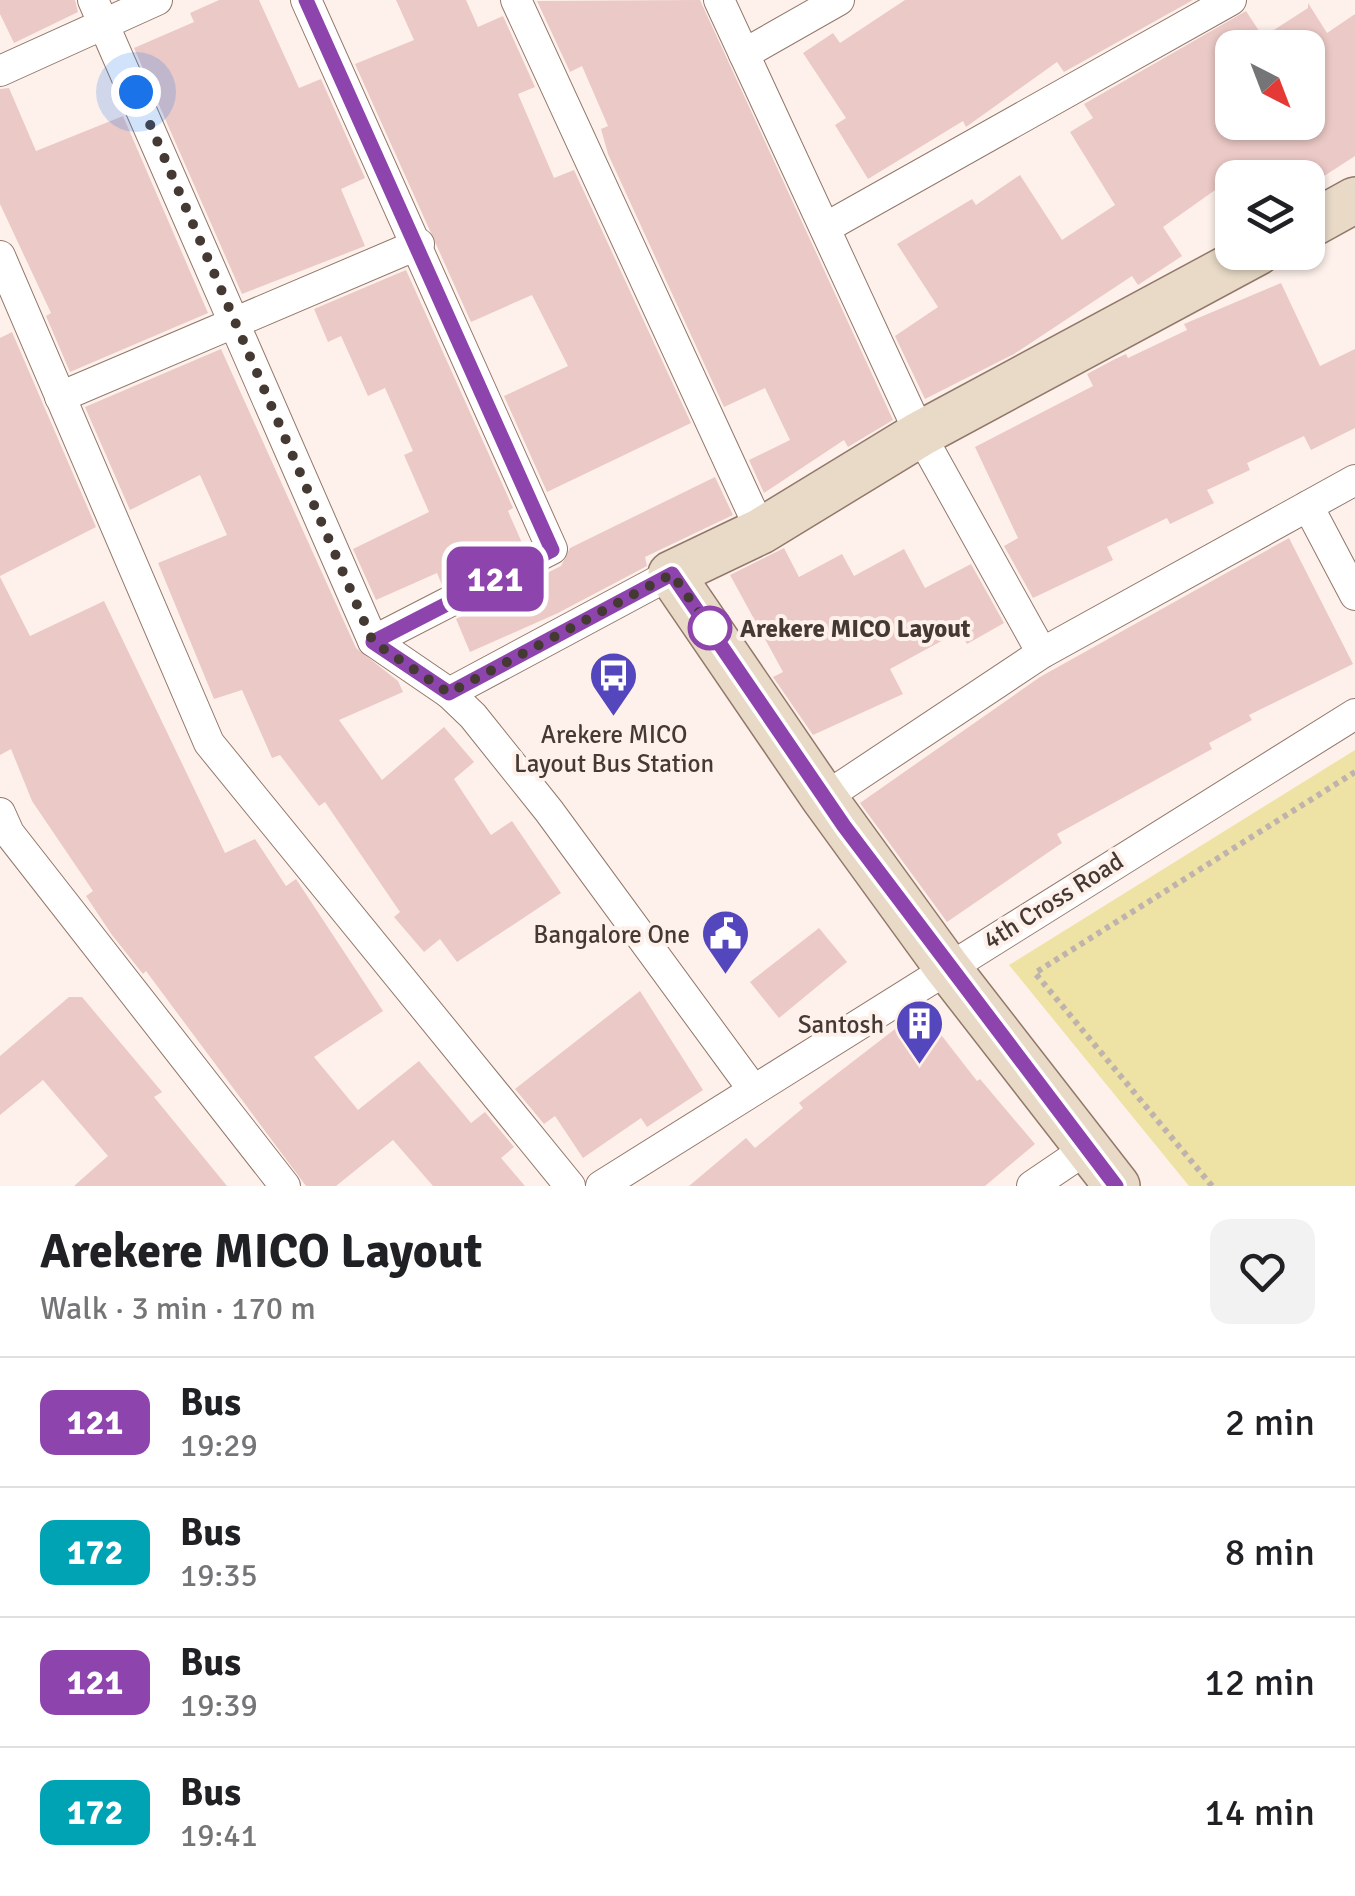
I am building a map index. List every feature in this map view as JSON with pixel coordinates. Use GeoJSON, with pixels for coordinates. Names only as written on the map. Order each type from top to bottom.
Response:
{"type":"FeatureCollection","features":[{"type":"Feature","properties":{"kind":"street"},"geometry":{"type":"LineString","coordinates":[[0,70],[100,13],[157,0]]}},
{"type":"Feature","properties":{"kind":"street"},"geometry":{"type":"LineString","coordinates":[[306,0],[419,244],[552,550],[373,642]]}},
{"type":"Feature","properties":{"kind":"street"},"geometry":{"type":"LineString","coordinates":[[516,0],[761,531]]}},
{"type":"Feature","properties":{"kind":"street"},"geometry":{"type":"LineString","coordinates":[[719,0],[920,434],[1042,653]]}},
{"type":"Feature","properties":{"kind":"street"},"geometry":{"type":"LineString","coordinates":[[744,54],[839,0]]}},
{"type":"Feature","properties":{"kind":"street"},"geometry":{"type":"LineString","coordinates":[[824,228],[1231,0]]}},
{"type":"Feature","properties":{"kind":"street"},"geometry":{"type":"LineString","coordinates":[[100,13],[373,642],[449,693],[550,811],[752,1088]]}},
{"type":"Feature","properties":{"kind":"street"},"geometry":{"type":"LineString","coordinates":[[1325,217],[1355,200]]}},
{"type":"Feature","properties":{"kind":"street"},"geometry":{"type":"LineString","coordinates":[[60,397],[419,244]]}},
{"type":"Feature","properties":{"kind":"street"},"geometry":{"type":"LineString","coordinates":[[0,256],[209,743],[570,1186]]}},
{"type":"Feature","properties":{"kind":"street"},"geometry":{"type":"LineString","coordinates":[[449,693],[761,531],[920,434],[1225,270]]}},
{"type":"Feature","properties":{"kind":"street"},"geometry":{"type":"LineString","coordinates":[[824,798],[1042,653],[1355,480]]}},
{"type":"Feature","properties":{"kind":"street"},"geometry":{"type":"LineString","coordinates":[[1308,506],[1355,595]]}},
{"type":"Feature","properties":{"kind":"street"},"geometry":{"type":"LineString","coordinates":[[672,574],[824,798],[946,966],[1116,1186]]}},
{"type":"Feature","properties":{"kind":"street","name":"4th Cross Road"},"geometry":{"type":"LineString","coordinates":[[600,1186],[946,966],[1355,714]]}},
{"type":"Feature","properties":{"kind":"street"},"geometry":{"type":"LineString","coordinates":[[0,813],[9,832],[285,1186]]}},
{"type":"Feature","properties":{"kind":"street"},"geometry":{"type":"LineString","coordinates":[[1032,1186],[1088,1148]]}},
{"type":"Feature","properties":{"kind":"path"},"geometry":{"type":"LineString","coordinates":[[1212,1186],[1036,973],[1355,772]]}},
{"type":"Feature","properties":{"kind":"shaded area"},"geometry":{"type":"Polygon","coordinates":[[[1355,750],[1355,1186],[1189,1186],[1009,965],[1355,750]]]}},
{"type":"Feature","properties":{"kind":"building"},"geometry":{"type":"Polygon","coordinates":[[[0,0],[75,0],[78,12],[14,43],[0,14],[0,0]]]}},
{"type":"Feature","properties":{"kind":"building"},"geometry":{"type":"Polygon","coordinates":[[[219,0],[259,0],[299,88],[321,79],[365,178],[341,189],[365,246],[242,294],[134,48],[194,22],[190,13],[219,0]]]}},
{"type":"Feature","properties":{"kind":"building"},"geometry":{"type":"Polygon","coordinates":[[[396,0],[466,0],[478,27],[503,16],[535,87],[518,94],[554,178],[574,170],[691,423],[547,492],[504,396],[568,366],[532,295],[471,322],[355,64],[414,40],[396,0]]]}},
{"type":"Feature","properties":{"kind":"building"},"geometry":{"type":"Polygon","coordinates":[[[700,0],[893,420],[848,447],[844,440],[764,493],[749,460],[790,440],[765,388],[724,407],[608,154],[601,129],[608,126],[582,66],[570,72],[537,1],[700,0]]]}},
{"type":"Feature","properties":{"kind":"building"},"geometry":{"type":"Polygon","coordinates":[[[905,0],[1193,0],[1064,72],[1057,62],[966,127],[963,121],[868,179],[835,125],[846,118],[803,53],[833,33],[840,43],[905,0]]]}},
{"type":"Feature","properties":{"kind":"building"},"geometry":{"type":"Polygon","coordinates":[[[1308,3],[1327,33],[1355,14],[1355,156],[1325,175],[1325,160],[1215,160],[1215,190],[1163,227],[1182,256],[1138,285],[1132,276],[1014,354],[925,399],[895,336],[938,307],[897,244],[972,199],[976,205],[1020,175],[1062,240],[1115,205],[1070,132],[1093,118],[1084,104],[1246,11],[1258,30],[1215,30],[1215,140],[1325,140],[1325,30],[1274,30],[1308,8],[1308,3]]]}},
{"type":"Feature","properties":{"kind":"building"},"geometry":{"type":"Polygon","coordinates":[[[9,88],[36,151],[123,116],[208,313],[70,372],[46,316],[51,313],[0,204],[0,89],[9,88]]]}},
{"type":"Feature","properties":{"kind":"building"},"geometry":{"type":"Polygon","coordinates":[[[406,270],[513,508],[508,511],[522,543],[442,585],[437,573],[376,600],[353,549],[429,512],[404,455],[413,451],[385,388],[368,396],[341,336],[328,342],[314,309],[406,270]]]}},
{"type":"Feature","properties":{"kind":"building"},"geometry":{"type":"Polygon","coordinates":[[[1281,283],[1320,366],[1355,349],[1355,428],[1311,450],[1304,436],[1247,463],[1250,470],[1207,490],[1214,503],[1170,524],[1167,518],[1107,547],[1113,560],[1033,598],[1004,546],[1018,538],[975,447],[1093,386],[1087,374],[1187,330],[1184,324],[1281,283]]]}},
{"type":"Feature","properties":{"kind":"building"},"geometry":{"type":"Polygon","coordinates":[[[12,332],[96,527],[0,576],[0,338],[12,332]]]}},
{"type":"Feature","properties":{"kind":"building"},"geometry":{"type":"Polygon","coordinates":[[[221,349],[356,648],[398,681],[403,692],[339,720],[382,780],[444,727],[474,762],[454,779],[491,835],[512,821],[561,893],[457,962],[440,939],[424,952],[394,917],[400,912],[325,802],[319,806],[280,755],[272,758],[242,690],[214,699],[158,563],[227,535],[200,475],[130,510],[85,407],[221,349]]]}},
{"type":"Feature","properties":{"kind":"building"},"geometry":{"type":"Polygon","coordinates":[[[715,477],[733,515],[645,557],[647,566],[558,613],[470,652],[456,619],[561,566],[570,548],[715,477]]]}},
{"type":"Feature","properties":{"kind":"building"},"geometry":{"type":"Polygon","coordinates":[[[1289,538],[1353,664],[1249,715],[1252,720],[1209,743],[1212,749],[1057,834],[1062,843],[947,922],[860,803],[1040,677],[1289,538]]]}},
{"type":"Feature","properties":{"kind":"building"},"geometry":{"type":"Polygon","coordinates":[[[784,548],[799,577],[842,554],[854,576],[904,549],[925,588],[971,564],[1004,623],[967,644],[960,631],[890,669],[903,694],[813,735],[773,677],[783,672],[730,575],[784,548]]]}},
{"type":"Feature","properties":{"kind":"building"},"geometry":{"type":"Polygon","coordinates":[[[0,577],[30,636],[104,601],[225,853],[255,839],[286,886],[296,879],[383,1011],[314,1057],[358,1110],[419,1061],[471,1123],[485,1112],[514,1147],[501,1158],[525,1186],[433,1186],[393,1140],[336,1186],[306,1186],[146,971],[143,974],[112,935],[86,896],[93,891],[32,801],[11,749],[0,755],[0,577]]]}},
{"type":"Feature","properties":{"kind":"building"},"geometry":{"type":"Polygon","coordinates":[[[819,928],[847,962],[779,1018],[750,982],[819,928]]]}},
{"type":"Feature","properties":{"kind":"building"},"geometry":{"type":"Polygon","coordinates":[[[640,991],[703,1090],[647,1127],[641,1118],[583,1158],[555,1116],[544,1124],[515,1089],[640,991]]]}},
{"type":"Feature","properties":{"kind":"building"},"geometry":{"type":"Polygon","coordinates":[[[69,997],[82,997],[162,1092],[154,1097],[227,1186],[74,1186],[108,1156],[43,1080],[0,1115],[0,1056],[69,997]]]}},
{"type":"Feature","properties":{"kind":"building"},"geometry":{"type":"Polygon","coordinates":[[[921,1009],[977,1081],[980,1079],[1035,1144],[985,1186],[689,1186],[746,1138],[755,1148],[803,1108],[799,1103],[921,1009]]]}},
{"type":"Feature","properties":{"kind":"bus line","name":"121"},"geometry":{"type":"LineString","coordinates":[[306,0],[419,244],[552,550],[373,642],[449,693],[672,574],[844,826],[946,966],[1116,1186]]}},
{"type":"Feature","properties":{"kind":"place","name":"Arekere MICO Layout"},"geometry":{"type":"Point","coordinates":[710,628]}},
{"type":"Feature","properties":{"kind":"place","name":"Arekere MICO Layout Bus Station"},"geometry":{"type":"Point","coordinates":[614,718]}},
{"type":"Feature","properties":{"kind":"place","name":"Bangalore One"},"geometry":{"type":"Point","coordinates":[725,976]}},
{"type":"Feature","properties":{"kind":"place","name":"Santosh"},"geometry":{"type":"Point","coordinates":[919,1066]}},
{"type":"Feature","properties":{"kind":"route"},"geometry":{"type":"LineString","coordinates":[[136,92],[373,642],[449,693],[672,574],[710,628]]}}]}
